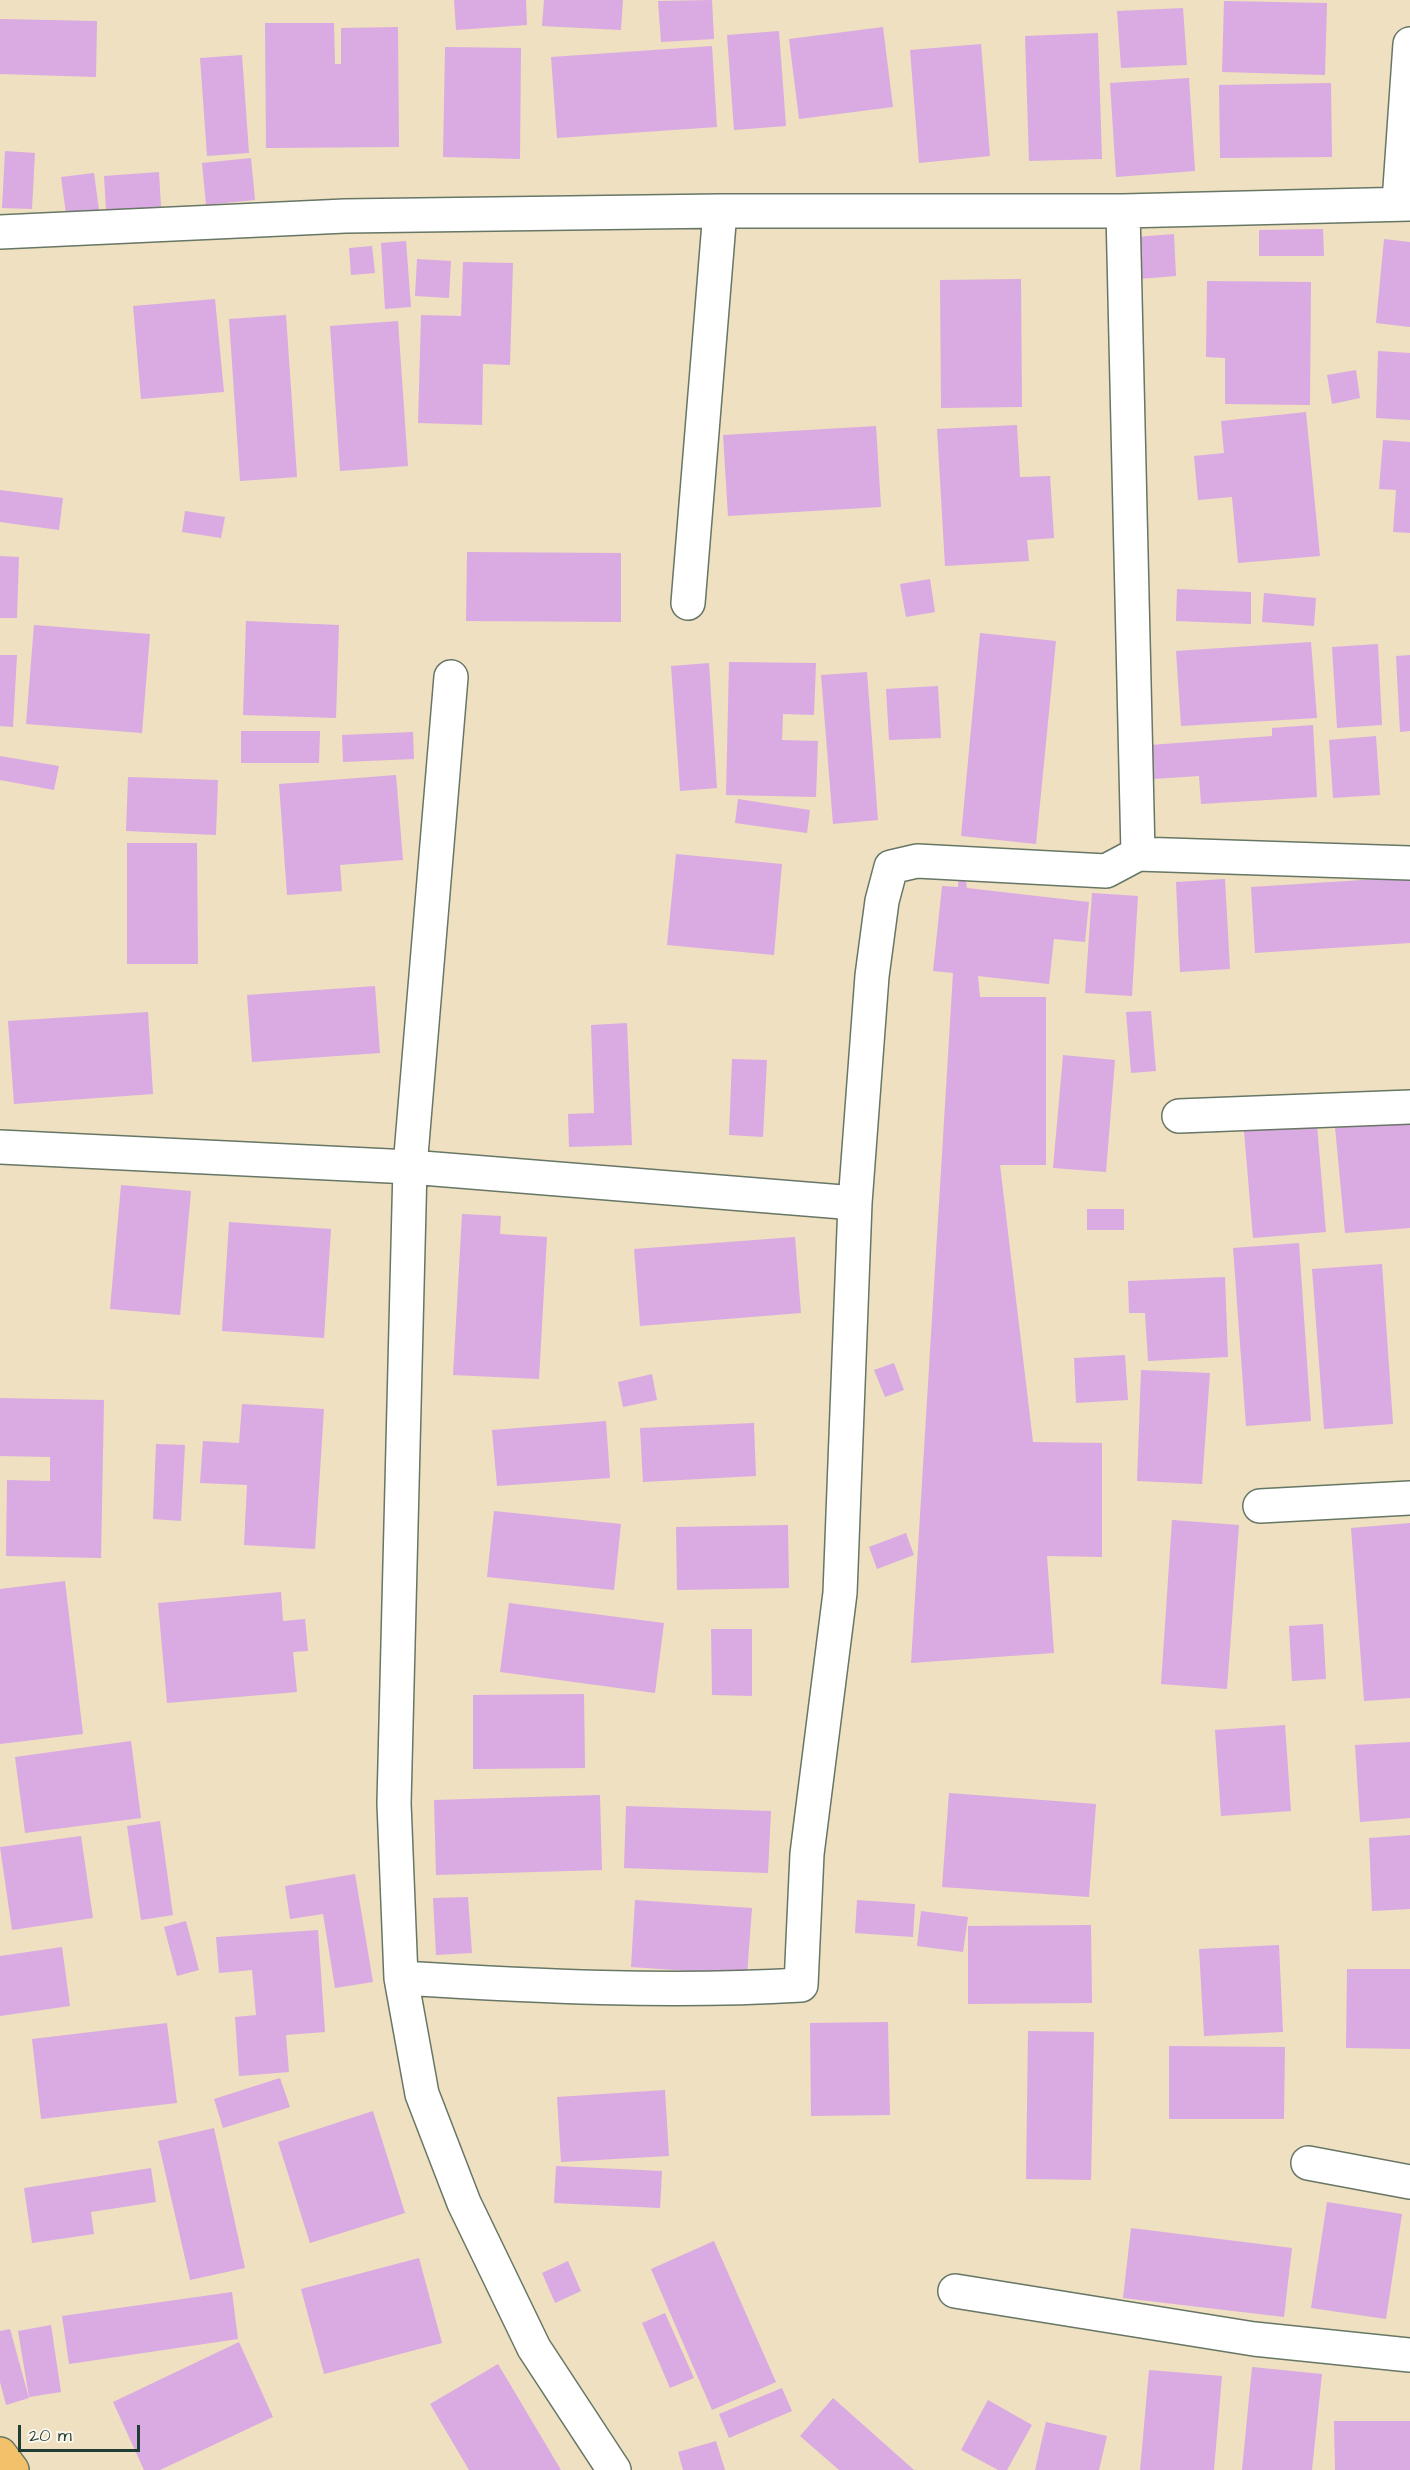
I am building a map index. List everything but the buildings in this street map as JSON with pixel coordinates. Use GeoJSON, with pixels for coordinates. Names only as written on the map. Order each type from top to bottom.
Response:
{"type":"FeatureCollection","features":[{"type":"Feature","properties":{"kind":"main road"},"geometry":{"type":"LineString","coordinates":[[0,2454],[12,2470]]}},
{"type":"Feature","properties":{"kind":"street"},"geometry":{"type":"LineString","coordinates":[[0,232],[345,216],[720,211],[1123,211],[1404,203],[1410,44]]}},
{"type":"Feature","properties":{"kind":"street"},"geometry":{"type":"LineString","coordinates":[[688,603],[720,211]]}},
{"type":"Feature","properties":{"kind":"street"},"geometry":{"type":"LineString","coordinates":[[1123,211],[1138,854]]}},
{"type":"Feature","properties":{"kind":"street"},"geometry":{"type":"LineString","coordinates":[[451,676],[410,1167],[394,1803],[400,1978],[422,2094],[464,2203],[534,2348],[615,2470]]}},
{"type":"Feature","properties":{"kind":"street"},"geometry":{"type":"LineString","coordinates":[[400,1978],[597,1989],[724,1990],[801,1985],[807,1854],[840,1593],[855,1203],[872,976],[882,901],[891,867],[917,861],[1106,871],[1138,854],[1410,863]]}},
{"type":"Feature","properties":{"kind":"street"},"geometry":{"type":"LineString","coordinates":[[1179,1116],[1410,1107]]}},
{"type":"Feature","properties":{"kind":"street"},"geometry":{"type":"LineString","coordinates":[[0,1147],[410,1167],[855,1203]]}},
{"type":"Feature","properties":{"kind":"street"},"geometry":{"type":"LineString","coordinates":[[1260,1506],[1410,1498]]}},
{"type":"Feature","properties":{"kind":"street"},"geometry":{"type":"LineString","coordinates":[[1308,2163],[1410,2182]]}},
{"type":"Feature","properties":{"kind":"street"},"geometry":{"type":"LineString","coordinates":[[955,2291],[1254,2339],[1410,2355]]}}]}
